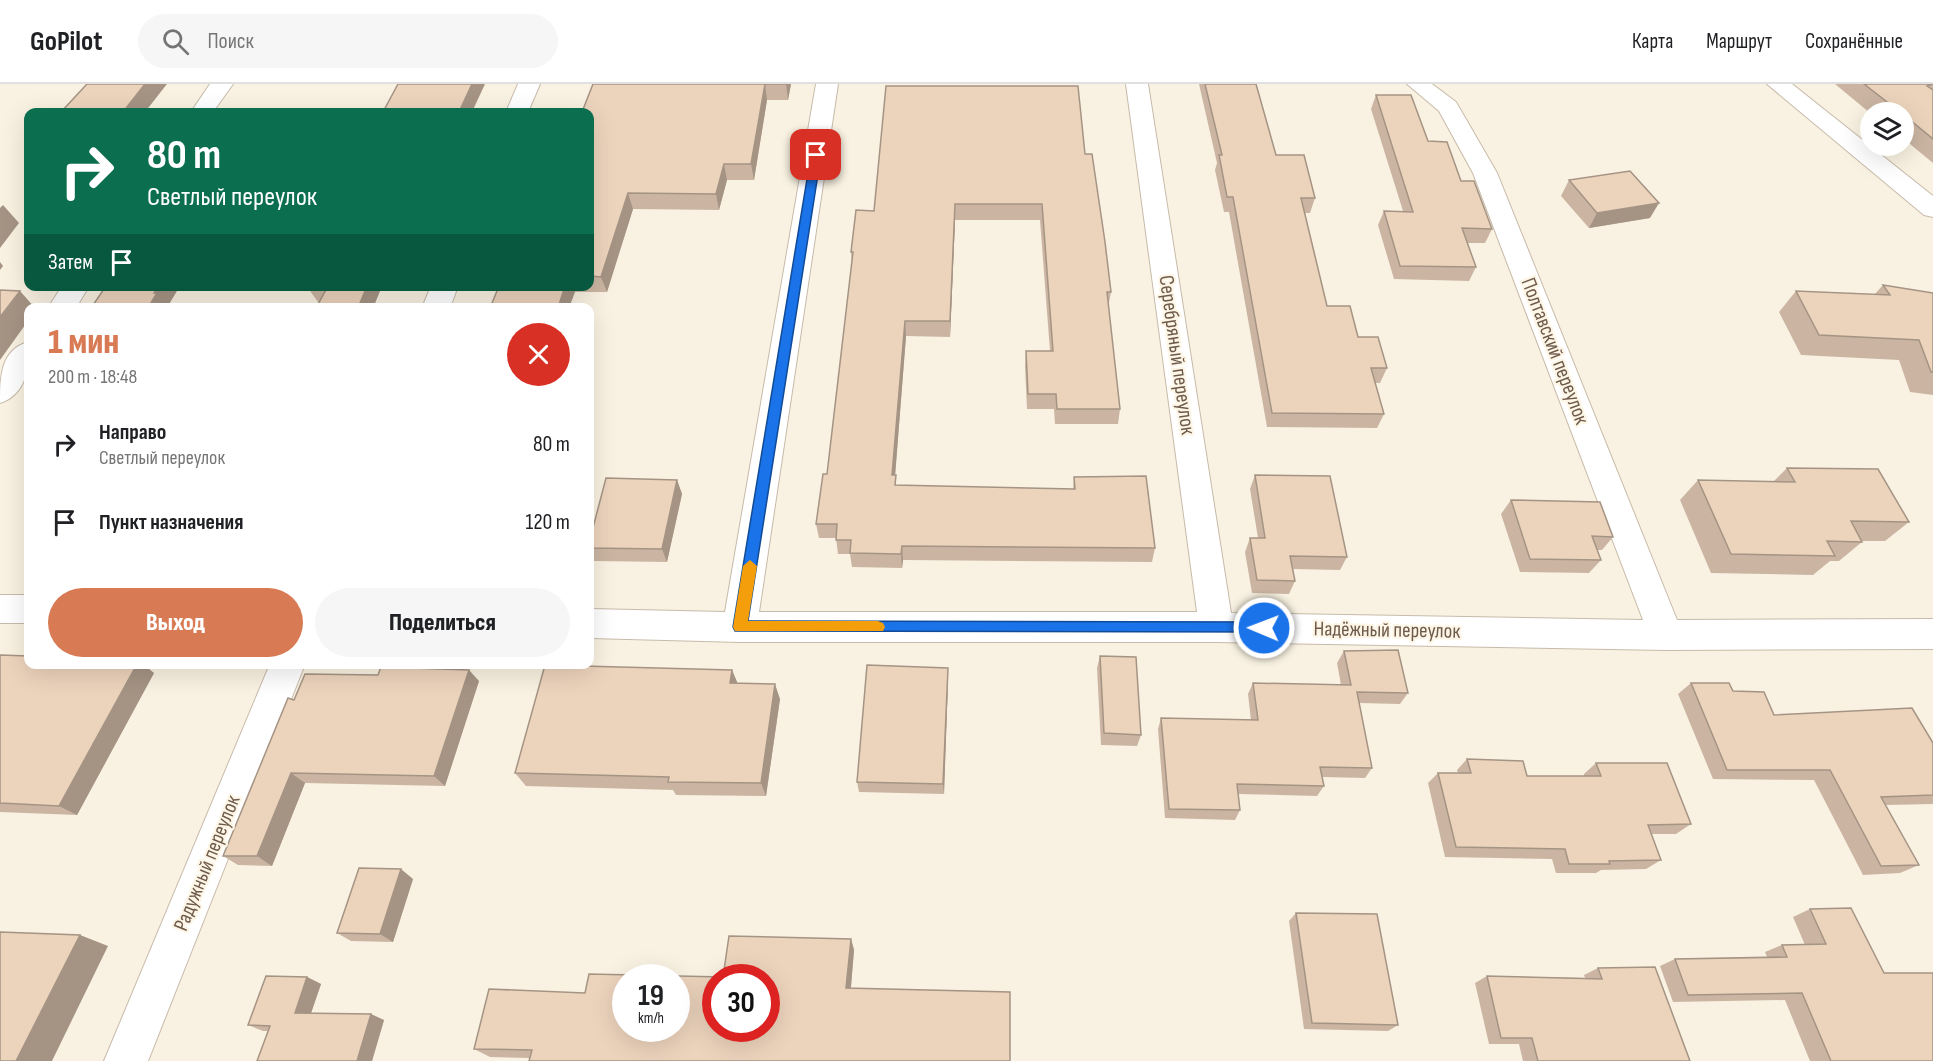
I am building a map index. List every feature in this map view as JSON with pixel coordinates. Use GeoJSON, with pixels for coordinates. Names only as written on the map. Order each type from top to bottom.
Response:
{"type":"FeatureCollection","features":[{"type":"Feature","properties":{"kind":"street"},"geometry":{"type":"LineString","coordinates":[[205,108],[222,84]]}},
{"type":"Feature","properties":{"kind":"street"},"geometry":{"type":"LineString","coordinates":[[519,108],[529,84]]}},
{"type":"Feature","properties":{"kind":"street"},"geometry":{"type":"LineString","coordinates":[[740,627],[827,84]]}},
{"type":"Feature","properties":{"kind":"street","name":"Серебряный переулок"},"geometry":{"type":"LineString","coordinates":[[1137,84],[1216,627]]}},
{"type":"Feature","properties":{"kind":"street","name":"Полтавский переулок"},"geometry":{"type":"LineString","coordinates":[[1418,84],[1448,107],[1485,173],[1666,635]]}},
{"type":"Feature","properties":{"kind":"street"},"geometry":{"type":"LineString","coordinates":[[1778,84],[1933,209]]}},
{"type":"Feature","properties":{"kind":"street"},"geometry":{"type":"LineString","coordinates":[[0,392],[24,358]]}},
{"type":"Feature","properties":{"kind":"street"},"geometry":{"type":"LineString","coordinates":[[0,609],[24,609]]}},
{"type":"Feature","properties":{"kind":"street","name":"Надёжный переулок"},"geometry":{"type":"LineString","coordinates":[[594,624],[740,627],[1216,627],[1666,635],[1933,634]]}},
{"type":"Feature","properties":{"kind":"street","name":"Радужный переулок"},"geometry":{"type":"LineString","coordinates":[[126,1061],[286,669]]}},
{"type":"Feature","properties":{"kind":"building"},"geometry":{"type":"Polygon","coordinates":[[[87,84],[145,84],[126,108],[65,108],[87,84]]]}},
{"type":"Feature","properties":{"kind":"building"},"geometry":{"type":"Polygon","coordinates":[[[398,84],[472,84],[461,108],[385,108],[398,84]]]}},
{"type":"Feature","properties":{"kind":"building"},"geometry":{"type":"Polygon","coordinates":[[[593,84],[765,84],[751,164],[724,164],[716,194],[628,193],[601,277],[594,276],[594,108],[584,108],[593,84]]]}},
{"type":"Feature","properties":{"kind":"building"},"geometry":{"type":"Polygon","coordinates":[[[1205,84],[1256,84],[1276,155],[1304,155],[1315,198],[1301,198],[1327,306],[1350,306],[1358,337],[1378,337],[1387,368],[1371,368],[1384,414],[1272,413],[1233,197],[1227,197],[1219,155],[1222,155],[1205,84]]]}},
{"type":"Feature","properties":{"kind":"building"},"geometry":{"type":"Polygon","coordinates":[[[1864,84],[1933,84],[1927,86],[1933,90],[1933,139],[1914,123],[1914,102],[1887,102],[1864,84]]]}},
{"type":"Feature","properties":{"kind":"building"},"geometry":{"type":"Polygon","coordinates":[[[886,86],[1078,86],[1085,154],[1092,154],[1105,242],[1111,292],[1107,292],[1120,409],[1057,409],[1056,394],[1028,394],[1026,351],[1053,351],[1042,204],[955,204],[950,321],[905,321],[892,475],[896,475],[895,485],[1075,489],[1074,477],[1146,476],[1155,548],[902,546],[901,554],[850,553],[851,540],[836,540],[837,524],[816,524],[823,474],[827,474],[856,210],[874,211],[886,86]]]}},
{"type":"Feature","properties":{"kind":"building"},"geometry":{"type":"Polygon","coordinates":[[[1376,95],[1411,95],[1428,141],[1447,142],[1461,181],[1474,181],[1492,229],[1462,228],[1476,267],[1400,266],[1384,211],[1413,212],[1376,95]]]}},
{"type":"Feature","properties":{"kind":"building"},"geometry":{"type":"Polygon","coordinates":[[[1630,171],[1659,203],[1597,213],[1569,180],[1630,171]]]}},
{"type":"Feature","properties":{"kind":"building"},"geometry":{"type":"Polygon","coordinates":[[[1883,285],[1933,293],[1933,372],[1931,372],[1919,340],[1819,335],[1796,291],[1890,295],[1883,285]]]}},
{"type":"Feature","properties":{"kind":"building"},"geometry":{"type":"Polygon","coordinates":[[[0,290],[20,291],[0,317],[0,290]]]}},
{"type":"Feature","properties":{"kind":"building"},"geometry":{"type":"Polygon","coordinates":[[[103,291],[155,291],[154,293],[157,293],[151,303],[94,303],[103,291]]]}},
{"type":"Feature","properties":{"kind":"building"},"geometry":{"type":"Polygon","coordinates":[[[325,291],[365,291],[360,303],[319,303],[325,291]]]}},
{"type":"Feature","properties":{"kind":"building"},"geometry":{"type":"Polygon","coordinates":[[[497,291],[563,291],[560,303],[492,303],[497,291]]]}},
{"type":"Feature","properties":{"kind":"building"},"geometry":{"type":"Polygon","coordinates":[[[1787,468],[1878,469],[1909,522],[1851,521],[1862,542],[1827,541],[1835,556],[1731,554],[1698,480],[1795,482],[1787,468]]]}},
{"type":"Feature","properties":{"kind":"building"},"geometry":{"type":"Polygon","coordinates":[[[1255,475],[1330,476],[1347,557],[1290,556],[1295,581],[1257,580],[1250,538],[1265,538],[1255,475]]]}},
{"type":"Feature","properties":{"kind":"building"},"geometry":{"type":"Polygon","coordinates":[[[606,478],[677,480],[662,549],[594,548],[594,524],[606,478]]]}},
{"type":"Feature","properties":{"kind":"building"},"geometry":{"type":"Polygon","coordinates":[[[1511,500],[1600,502],[1613,537],[1592,536],[1601,560],[1530,559],[1511,500]]]}},
{"type":"Feature","properties":{"kind":"building"},"geometry":{"type":"Polygon","coordinates":[[[1398,650],[1408,693],[1357,692],[1372,768],[1320,767],[1324,786],[1237,784],[1240,810],[1169,809],[1161,718],[1258,720],[1253,683],[1351,685],[1344,651],[1398,650]]]}},
{"type":"Feature","properties":{"kind":"building"},"geometry":{"type":"Polygon","coordinates":[[[0,655],[24,656],[24,669],[134,669],[59,806],[0,803],[0,655]]]}},
{"type":"Feature","properties":{"kind":"building"},"geometry":{"type":"Polygon","coordinates":[[[1100,656],[1136,657],[1141,735],[1104,733],[1100,656]]]}},
{"type":"Feature","properties":{"kind":"building"},"geometry":{"type":"Polygon","coordinates":[[[867,665],[948,668],[943,784],[857,782],[867,665]]]}},
{"type":"Feature","properties":{"kind":"building"},"geometry":{"type":"Polygon","coordinates":[[[594,666],[732,670],[730,683],[775,684],[761,783],[668,782],[669,777],[515,773],[544,669],[594,669],[594,666]]]}},
{"type":"Feature","properties":{"kind":"building"},"geometry":{"type":"Polygon","coordinates":[[[380,669],[469,670],[434,776],[291,773],[257,856],[223,856],[288,698],[294,700],[305,674],[378,675],[380,669]]]}},
{"type":"Feature","properties":{"kind":"building"},"geometry":{"type":"Polygon","coordinates":[[[1691,683],[1729,683],[1733,691],[1764,692],[1774,715],[1912,708],[1933,743],[1933,795],[1881,797],[1919,865],[1881,866],[1830,770],[1727,770],[1691,683]]]}},
{"type":"Feature","properties":{"kind":"building"},"geometry":{"type":"Polygon","coordinates":[[[1467,759],[1523,761],[1527,776],[1601,776],[1596,763],[1667,763],[1691,824],[1648,825],[1661,860],[1569,864],[1565,849],[1456,847],[1438,773],[1471,773],[1467,759]]]}},
{"type":"Feature","properties":{"kind":"building"},"geometry":{"type":"Polygon","coordinates":[[[359,868],[401,869],[380,934],[337,933],[359,868]]]}},
{"type":"Feature","properties":{"kind":"building"},"geometry":{"type":"Polygon","coordinates":[[[1851,908],[1884,973],[1933,973],[1933,1061],[1831,1061],[1802,993],[1688,995],[1675,959],[1787,957],[1782,945],[1826,944],[1810,909],[1851,908]]]}},
{"type":"Feature","properties":{"kind":"building"},"geometry":{"type":"Polygon","coordinates":[[[1296,913],[1377,914],[1398,1025],[1312,1023],[1296,913]]]}},
{"type":"Feature","properties":{"kind":"building"},"geometry":{"type":"Polygon","coordinates":[[[0,932],[80,935],[16,1061],[0,1061],[0,932]]]}},
{"type":"Feature","properties":{"kind":"building"},"geometry":{"type":"Polygon","coordinates":[[[729,936],[851,939],[846,988],[1010,992],[1010,1061],[529,1061],[532,1050],[474,1049],[489,989],[585,993],[589,974],[612,975],[612,1042],[690,1042],[690,976],[702,977],[702,1042],[780,1042],[780,964],[725,964],[729,936]]]}},
{"type":"Feature","properties":{"kind":"building"},"geometry":{"type":"Polygon","coordinates":[[[1655,967],[1690,1061],[1538,1061],[1532,1038],[1501,1038],[1487,976],[1602,979],[1598,968],[1655,967]]]}},
{"type":"Feature","properties":{"kind":"building"},"geometry":{"type":"Polygon","coordinates":[[[266,976],[307,977],[295,1013],[371,1014],[357,1061],[257,1061],[270,1026],[248,1025],[266,976]]]}},
{"type":"Feature","properties":{"kind":"slow traffic"},"geometry":{"type":"LineString","coordinates":[[750,566],[740,627],[878,627]]}},
{"type":"Feature","properties":{"kind":"route"},"geometry":{"type":"LineString","coordinates":[[816,155],[740,627],[1264,628]]}}]}
